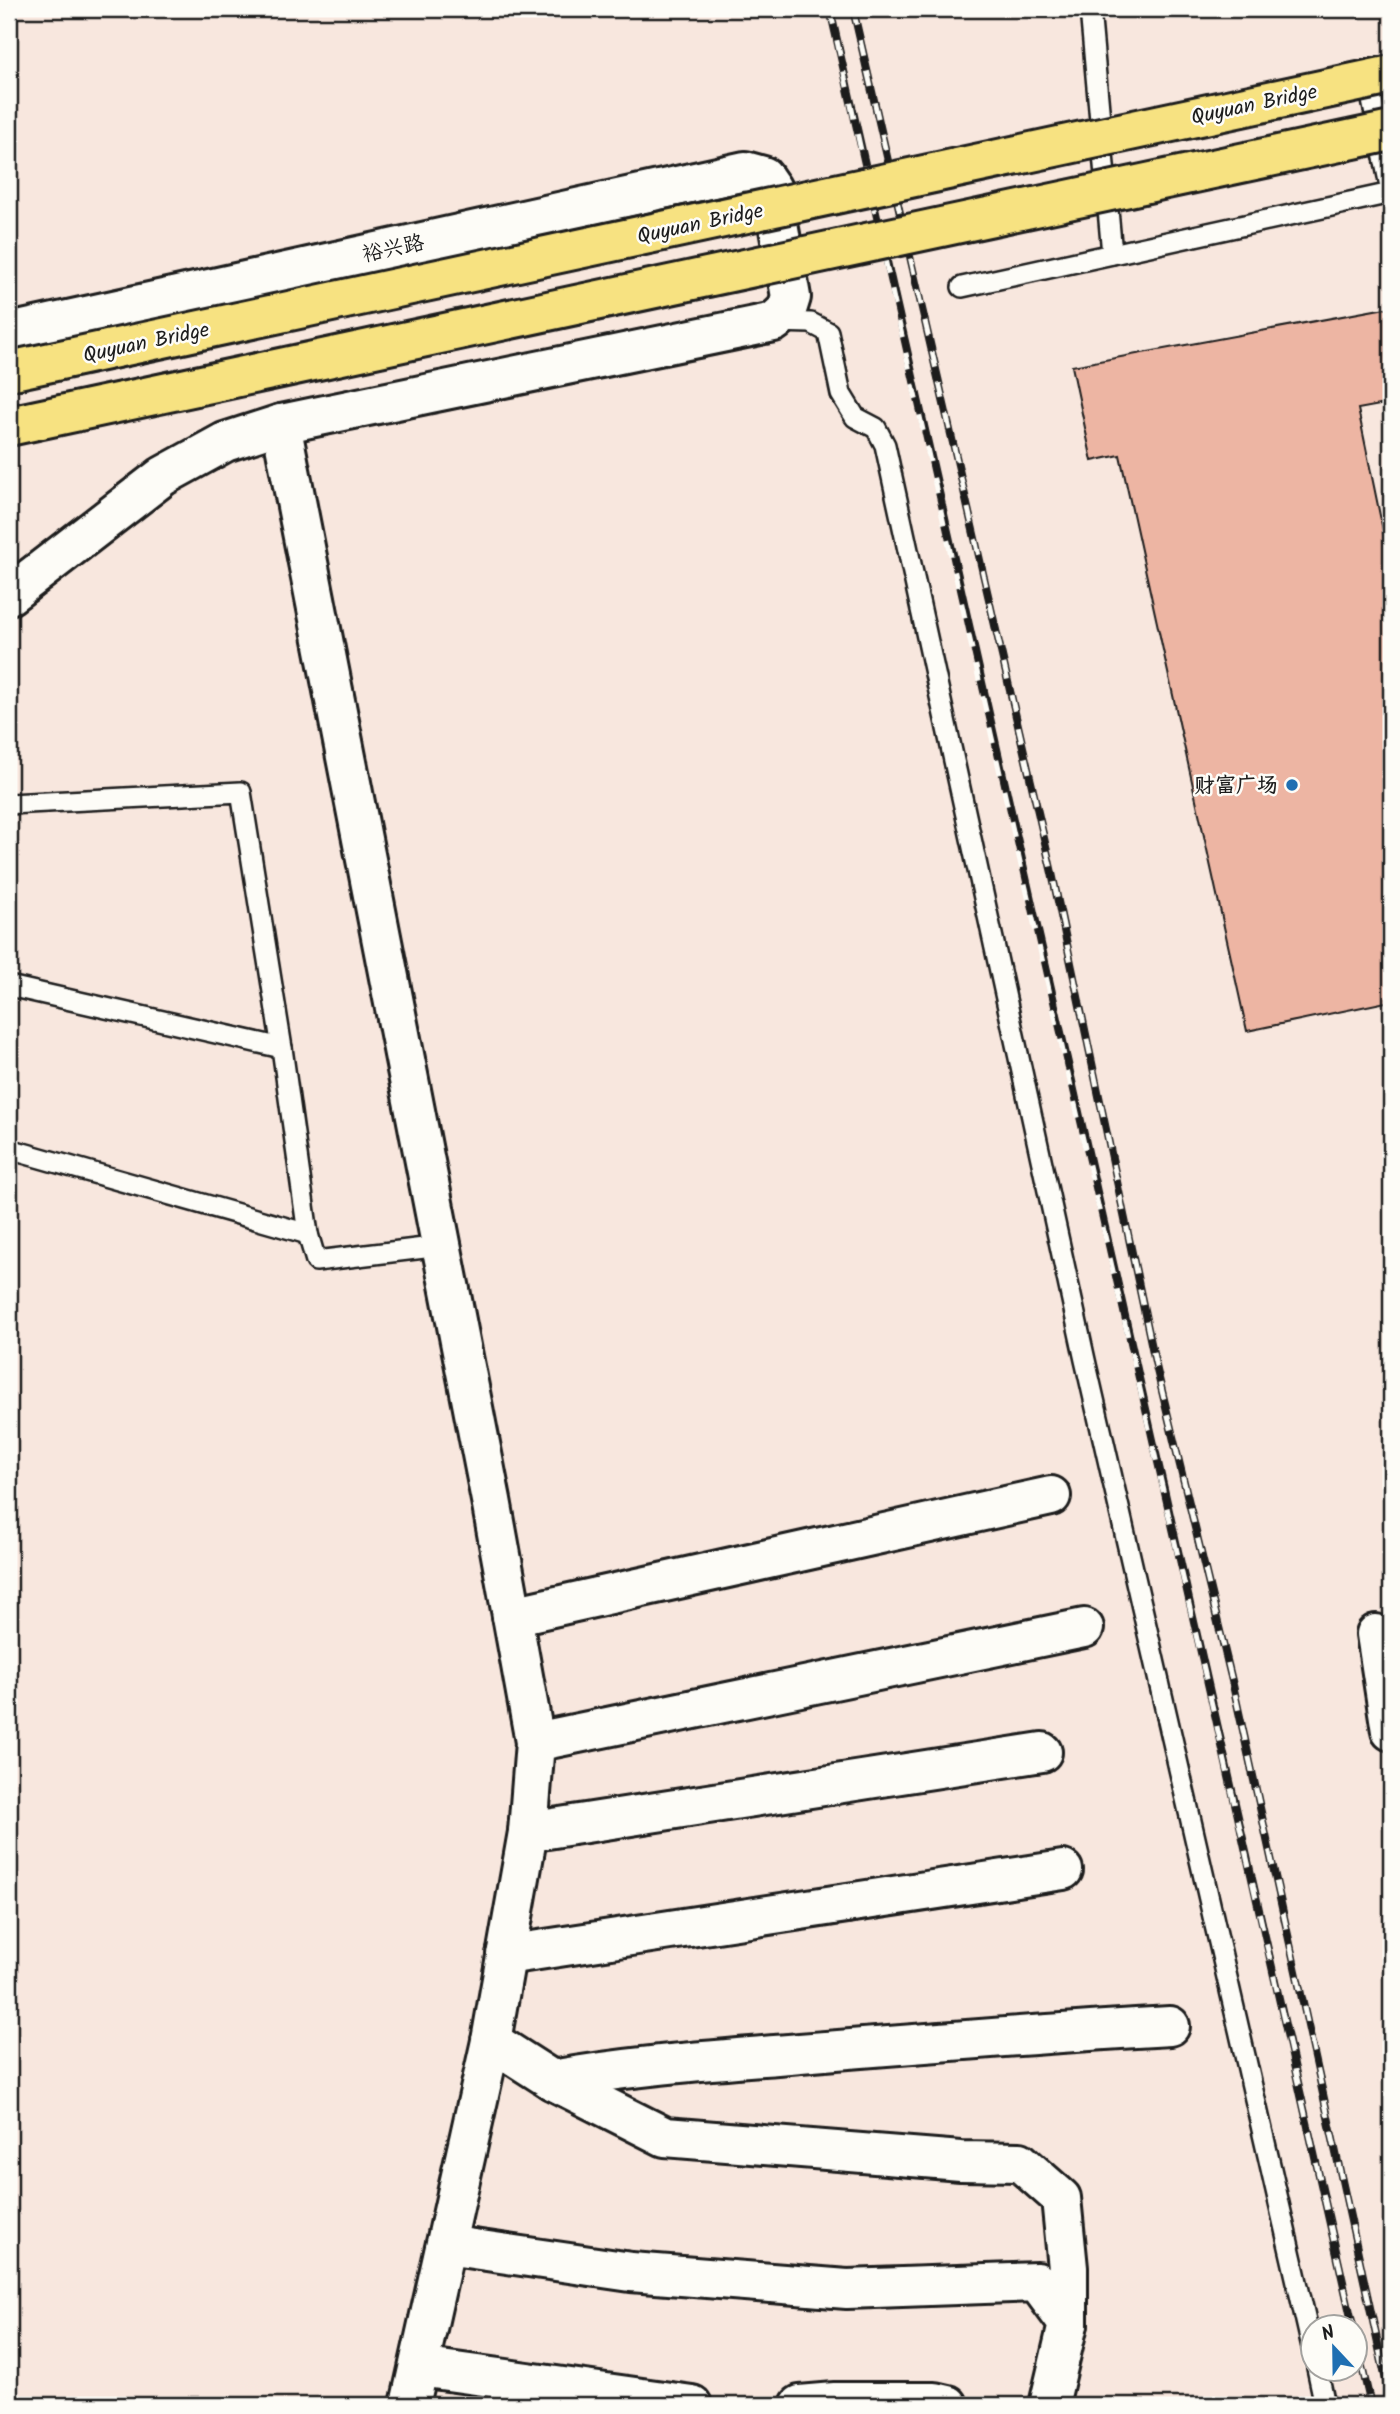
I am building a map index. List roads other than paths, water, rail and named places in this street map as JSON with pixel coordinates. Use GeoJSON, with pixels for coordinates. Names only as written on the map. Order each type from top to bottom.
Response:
{"type":"FeatureCollection","features":[{"type":"Feature","properties":{"kind":"main road","name":"Quyuan Bridge"},"geometry":{"type":"LineString","coordinates":[[9,371],[1391,75]]}},
{"type":"Feature","properties":{"kind":"main road"},"geometry":{"type":"LineString","coordinates":[[9,426],[1391,131]]}},
{"type":"Feature","properties":{"kind":"street","name":"裕兴路"},"geometry":{"type":"LineString","coordinates":[[9,333],[745,171],[763,176],[772,189],[791,297],[787,310],[774,322]]}},
{"type":"Feature","properties":{"kind":"street"},"geometry":{"type":"LineString","coordinates":[[9,595],[163,475],[225,442],[281,424],[774,322]]}},
{"type":"Feature","properties":{"kind":"street"},"geometry":{"type":"LineString","coordinates":[[281,424],[535,1742],[528,1832],[491,2041],[410,2405]]}},
{"type":"Feature","properties":{"kind":"street"},"geometry":{"type":"LineString","coordinates":[[512,1616],[1051,1496]]}},
{"type":"Feature","properties":{"kind":"street"},"geometry":{"type":"LineString","coordinates":[[535,1742],[1084,1628]]}},
{"type":"Feature","properties":{"kind":"street"},"geometry":{"type":"LineString","coordinates":[[1376,1634],[1390,1722]]}},
{"type":"Feature","properties":{"kind":"street"},"geometry":{"type":"LineString","coordinates":[[528,1832],[1042,1752]]}},
{"type":"Feature","properties":{"kind":"street"},"geometry":{"type":"LineString","coordinates":[[506,1955],[1063,1870]]}},
{"type":"Feature","properties":{"kind":"street"},"geometry":{"type":"LineString","coordinates":[[552,2080],[589,2073],[711,2061],[1019,2035],[1170,2026]]}},
{"type":"Feature","properties":{"kind":"street"},"geometry":{"type":"LineString","coordinates":[[491,2041],[552,2080],[665,2137],[961,2161],[1020,2162],[1060,2198],[1068,2269],[1068,2324],[1049,2405]]}},
{"type":"Feature","properties":{"kind":"street"},"geometry":{"type":"LineString","coordinates":[[446,2245],[631,2272],[847,2289],[1037,2282],[1068,2324]]}},
{"type":"Feature","properties":{"kind":"street"},"geometry":{"type":"LineString","coordinates":[[419,2367],[692,2405]]}},
{"type":"Feature","properties":{"kind":"street"},"geometry":{"type":"LineString","coordinates":[[800,2405],[835,2402],[935,2402],[948,2405]]}},
{"type":"Feature","properties":{"kind":"lane"},"geometry":{"type":"LineString","coordinates":[[1090,9],[1112,254]]}},
{"type":"Feature","properties":{"kind":"lane"},"geometry":{"type":"LineString","coordinates":[[962,287],[1391,192],[1368,80],[1391,64]]}},
{"type":"Feature","properties":{"kind":"lane"},"geometry":{"type":"LineString","coordinates":[[774,322],[811,323],[828,332],[841,394],[855,417],[876,428],[885,445],[1085,1360],[1304,2312]]}},
{"type":"Feature","properties":{"kind":"lane"},"geometry":{"type":"LineString","coordinates":[[9,804],[241,792],[282,1048],[308,1234],[316,1261],[441,1246]]}},
{"type":"Feature","properties":{"kind":"lane"},"geometry":{"type":"LineString","coordinates":[[9,986],[282,1048]]}},
{"type":"Feature","properties":{"kind":"lane"},"geometry":{"type":"LineString","coordinates":[[9,1149],[308,1234]]}},
{"type":"Feature","properties":{"kind":"lane"},"geometry":{"type":"LineString","coordinates":[[1320,2382],[1325,2405]]}},
{"type":"Feature","properties":{"kind":"railway"},"geometry":{"type":"LineString","coordinates":[[830,9],[1024,879],[1350,2312]]}},
{"type":"Feature","properties":{"kind":"railway"},"geometry":{"type":"LineString","coordinates":[[853,9],[1052,873],[1155,1362],[1233,1685],[1391,2403]]}},
{"type":"Feature","properties":{"kind":"railway"},"geometry":{"type":"LineString","coordinates":[[1366,2382],[1371,2405]]}},
{"type":"Feature","properties":{"kind":"place","name":"财富广场"},"geometry":{"type":"Point","coordinates":[1292,785]}}]}
